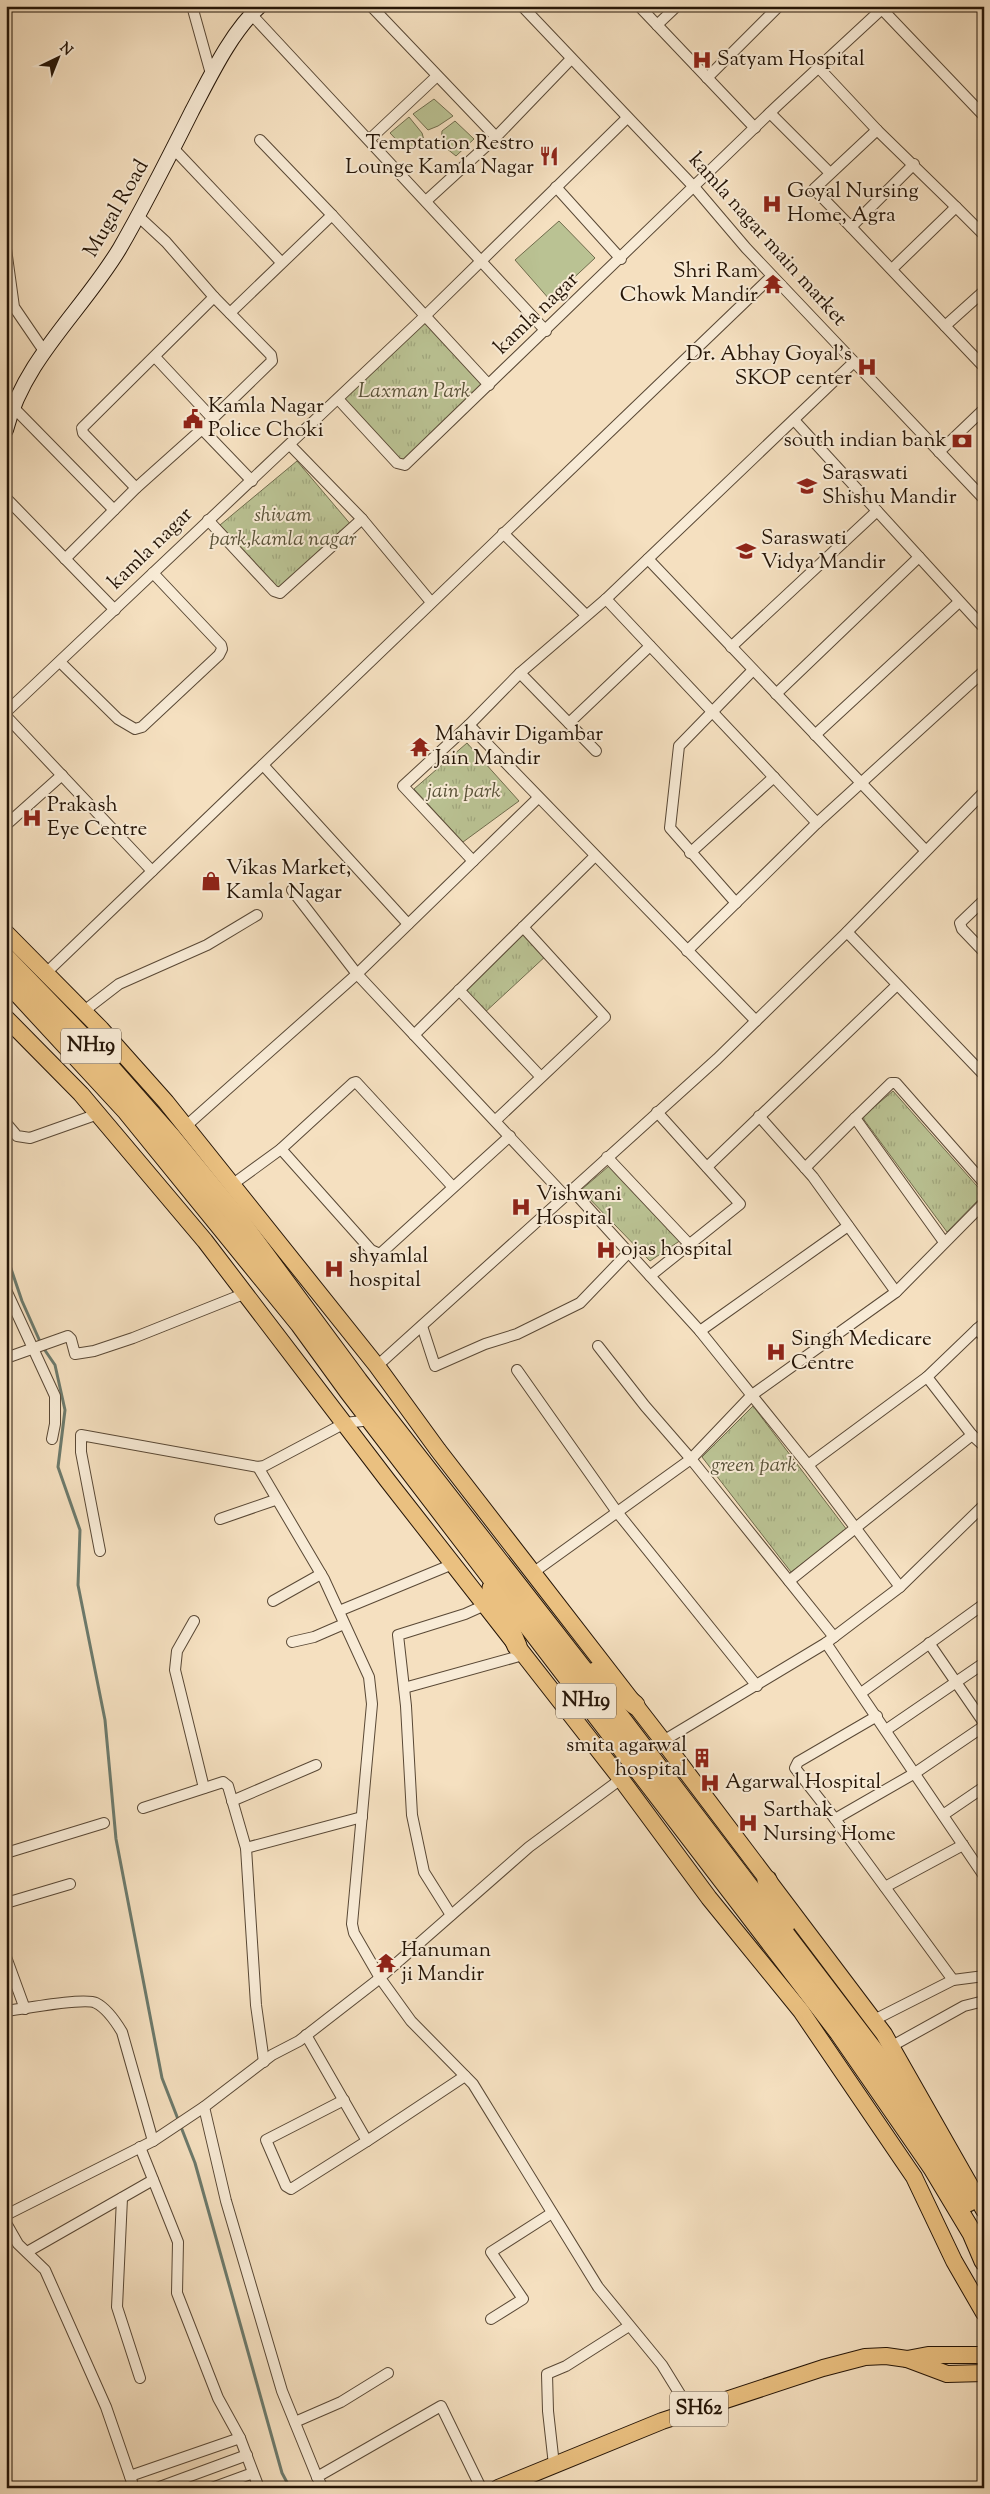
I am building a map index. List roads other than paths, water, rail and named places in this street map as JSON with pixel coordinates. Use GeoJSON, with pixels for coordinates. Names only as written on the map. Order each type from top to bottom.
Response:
{"type":"FeatureCollection","features":[{"type":"Feature","properties":{"kind":"highway","name":"NH19"},"geometry":{"type":"LineString","coordinates":[[6,958],[91,1046],[171,1137],[240,1220],[358,1381],[876,2054],[984,2229]]}},
{"type":"Feature","properties":{"kind":"highway","name":"NH19"},"geometry":{"type":"LineString","coordinates":[[6,980],[126,1110],[300,1324],[371,1420],[839,2032],[933,2168],[972,2234],[984,2261]]}},
{"type":"Feature","properties":{"kind":"highway"},"geometry":{"type":"LineString","coordinates":[[480,1561],[520,1650]]}},
{"type":"Feature","properties":{"kind":"highway"},"geometry":{"type":"LineString","coordinates":[[558,1639],[608,1684],[635,1705]]}},
{"type":"Feature","properties":{"kind":"highway"},"geometry":{"type":"LineString","coordinates":[[766,1880],[793,1947]]}},
{"type":"Feature","properties":{"kind":"main road"},"geometry":{"type":"LineString","coordinates":[[6,933],[84,1011],[186,1126],[377,1366],[438,1450],[534,1572],[874,2020],[892,2046],[984,2210]]}},
{"type":"Feature","properties":{"kind":"main road"},"geometry":{"type":"LineString","coordinates":[[7,1020],[98,1114],[205,1241],[452,1564],[621,1780],[709,1898],[801,2011],[914,2177],[954,2261],[984,2313]]}},
{"type":"Feature","properties":{"kind":"main road","name":"SH62"},"geometry":{"type":"LineString","coordinates":[[906,2359],[928,2355],[984,2355]]}},
{"type":"Feature","properties":{"kind":"main road","name":"SH62"},"geometry":{"type":"LineString","coordinates":[[498,2488],[691,2412],[823,2368],[864,2357],[886,2356],[906,2359],[947,2374],[984,2372]]}},
{"type":"Feature","properties":{"kind":"street"},"geometry":{"type":"LineString","coordinates":[[192,6],[211,74]]}},
{"type":"Feature","properties":{"kind":"street"},"geometry":{"type":"LineString","coordinates":[[371,6],[496,137]]}},
{"type":"Feature","properties":{"kind":"street","name":"kamla nagar main market"},"geometry":{"type":"LineString","coordinates":[[522,6],[695,188],[772,276],[984,499]]}},
{"type":"Feature","properties":{"kind":"street"},"geometry":{"type":"LineString","coordinates":[[639,6],[755,128]]}},
{"type":"Feature","properties":{"kind":"street"},"geometry":{"type":"LineString","coordinates":[[657,25],[677,6]]}},
{"type":"Feature","properties":{"kind":"street"},"geometry":{"type":"LineString","coordinates":[[882,7],[984,116]]}},
{"type":"Feature","properties":{"kind":"street","name":"kamla nagar"},"geometry":{"type":"LineString","coordinates":[[338,399],[397,463],[404,466],[546,332],[770,113],[882,7]]}},
{"type":"Feature","properties":{"kind":"street"},"geometry":{"type":"LineString","coordinates":[[707,78],[773,8]]}},
{"type":"Feature","properties":{"kind":"street"},"geometry":{"type":"LineString","coordinates":[[256,11],[369,140],[546,332]]}},
{"type":"Feature","properties":{"kind":"street","name":"Mugal Road"},"geometry":{"type":"LineString","coordinates":[[6,430],[12,406],[44,351],[89,294],[138,216],[211,74],[256,11]]}},
{"type":"Feature","properties":{"kind":"street"},"geometry":{"type":"LineString","coordinates":[[426,201],[496,137],[571,59]]}},
{"type":"Feature","properties":{"kind":"street"},"geometry":{"type":"LineString","coordinates":[[818,68],[877,130],[984,234]]}},
{"type":"Feature","properties":{"kind":"street"},"geometry":{"type":"LineString","coordinates":[[369,140],[437,76]]}},
{"type":"Feature","properties":{"kind":"street"},"geometry":{"type":"LineString","coordinates":[[770,113],[830,173]]}},
{"type":"Feature","properties":{"kind":"street","name":"kamla nagar"},"geometry":{"type":"LineString","coordinates":[[6,712],[425,316],[627,118]]}},
{"type":"Feature","properties":{"kind":"street"},"geometry":{"type":"LineString","coordinates":[[877,130],[814,189],[984,367]]}},
{"type":"Feature","properties":{"kind":"street"},"geometry":{"type":"LineString","coordinates":[[260,140],[490,385]]}},
{"type":"Feature","properties":{"kind":"street"},"geometry":{"type":"LineString","coordinates":[[173,148],[281,262]]}},
{"type":"Feature","properties":{"kind":"street"},"geometry":{"type":"LineString","coordinates":[[851,227],[914,164]]}},
{"type":"Feature","properties":{"kind":"street"},"geometry":{"type":"LineString","coordinates":[[556,187],[621,258]]}},
{"type":"Feature","properties":{"kind":"street"},"geometry":{"type":"LineString","coordinates":[[892,269],[956,207]]}},
{"type":"Feature","properties":{"kind":"street"},"geometry":{"type":"LineString","coordinates":[[230,313],[332,215]]}},
{"type":"Feature","properties":{"kind":"street"},"geometry":{"type":"LineString","coordinates":[[65,559],[136,488],[213,419],[272,361],[271,355],[214,297],[166,242],[138,216]]}},
{"type":"Feature","properties":{"kind":"street"},"geometry":{"type":"LineString","coordinates":[[6,249],[14,307],[44,351]]}},
{"type":"Feature","properties":{"kind":"street"},"geometry":{"type":"LineString","coordinates":[[46,973],[772,276]]}},
{"type":"Feature","properties":{"kind":"street"},"geometry":{"type":"LineString","coordinates":[[945,326],[984,291]]}},
{"type":"Feature","properties":{"kind":"street"},"geometry":{"type":"LineString","coordinates":[[136,488],[82,429],[214,297]]}},
{"type":"Feature","properties":{"kind":"street"},"geometry":{"type":"LineString","coordinates":[[155,357],[213,419]]}},
{"type":"Feature","properties":{"kind":"street"},"geometry":{"type":"LineString","coordinates":[[473,861],[403,786],[469,725],[520,673],[606,599],[854,362]]}},
{"type":"Feature","properties":{"kind":"street"},"geometry":{"type":"LineString","coordinates":[[12,406],[114,510]]}},
{"type":"Feature","properties":{"kind":"street"},"geometry":{"type":"LineString","coordinates":[[939,452],[984,408]]}},
{"type":"Feature","properties":{"kind":"street"},"geometry":{"type":"LineString","coordinates":[[794,420],[984,628]]}},
{"type":"Feature","properties":{"kind":"street"},"geometry":{"type":"LineString","coordinates":[[202,429],[252,481]]}},
{"type":"Feature","properties":{"kind":"street"},"geometry":{"type":"LineString","coordinates":[[290,445],[362,519],[431,602]]}},
{"type":"Feature","properties":{"kind":"street"},"geometry":{"type":"LineString","coordinates":[[6,498],[114,610]]}},
{"type":"Feature","properties":{"kind":"street"},"geometry":{"type":"LineString","coordinates":[[731,647],[877,511]]}},
{"type":"Feature","properties":{"kind":"street"},"geometry":{"type":"LineString","coordinates":[[208,520],[274,591],[280,593],[362,519]]}},
{"type":"Feature","properties":{"kind":"street"},"geometry":{"type":"LineString","coordinates":[[503,533],[586,616]]}},
{"type":"Feature","properties":{"kind":"street"},"geometry":{"type":"LineString","coordinates":[[776,694],[919,557]]}},
{"type":"Feature","properties":{"kind":"street"},"geometry":{"type":"LineString","coordinates":[[648,559],[925,850]]}},
{"type":"Feature","properties":{"kind":"street"},"geometry":{"type":"LineString","coordinates":[[60,662],[118,719],[135,729],[142,727],[219,655],[222,649],[221,645],[153,573]]}},
{"type":"Feature","properties":{"kind":"street"},"geometry":{"type":"LineString","coordinates":[[606,599],[817,823]]}},
{"type":"Feature","properties":{"kind":"street"},"geometry":{"type":"LineString","coordinates":[[814,735],[959,602]]}},
{"type":"Feature","properties":{"kind":"street"},"geometry":{"type":"LineString","coordinates":[[569,723],[650,646]]}},
{"type":"Feature","properties":{"kind":"street"},"geometry":{"type":"LineString","coordinates":[[736,903],[690,853],[670,828],[678,749],[712,711],[753,670]]}},
{"type":"Feature","properties":{"kind":"street"},"geometry":{"type":"LineString","coordinates":[[687,951],[817,823],[984,671]]}},
{"type":"Feature","properties":{"kind":"street"},"geometry":{"type":"LineString","coordinates":[[520,673],[596,751]]}},
{"type":"Feature","properties":{"kind":"street"},"geometry":{"type":"LineString","coordinates":[[6,716],[152,871]]}},
{"type":"Feature","properties":{"kind":"street"},"geometry":{"type":"LineString","coordinates":[[469,725],[756,1021]]}},
{"type":"Feature","properties":{"kind":"street"},"geometry":{"type":"LineString","coordinates":[[263,765],[408,924]]}},
{"type":"Feature","properties":{"kind":"street"},"geometry":{"type":"LineString","coordinates":[[6,825],[62,775]]}},
{"type":"Feature","properties":{"kind":"street"},"geometry":{"type":"LineString","coordinates":[[690,853],[774,777]]}},
{"type":"Feature","properties":{"kind":"street"},"geometry":{"type":"LineString","coordinates":[[377,1366],[756,1021],[984,792]]}},
{"type":"Feature","properties":{"kind":"street"},"geometry":{"type":"LineString","coordinates":[[186,1126],[357,974],[538,798]]}},
{"type":"Feature","properties":{"kind":"street"},"geometry":{"type":"LineString","coordinates":[[414,1035],[595,856]]}},
{"type":"Feature","properties":{"kind":"street"},"geometry":{"type":"LineString","coordinates":[[292,890],[357,974],[510,1136],[629,1252],[700,1331],[808,1465],[900,1587]]}},
{"type":"Feature","properties":{"kind":"street"},"geometry":{"type":"LineString","coordinates":[[984,900],[961,921],[960,926],[984,952]]}},
{"type":"Feature","properties":{"kind":"street"},"geometry":{"type":"LineString","coordinates":[[84,1011],[119,984],[207,945],[257,915]]}},
{"type":"Feature","properties":{"kind":"street"},"geometry":{"type":"LineString","coordinates":[[496,1120],[605,1016],[523,927]]}},
{"type":"Feature","properties":{"kind":"street"},"geometry":{"type":"LineString","coordinates":[[846,932],[984,1076]]}},
{"type":"Feature","properties":{"kind":"street"},"geometry":{"type":"LineString","coordinates":[[706,1166],[896,986]]}},
{"type":"Feature","properties":{"kind":"street"},"geometry":{"type":"LineString","coordinates":[[459,990],[540,1076]]}},
{"type":"Feature","properties":{"kind":"street"},"geometry":{"type":"LineString","coordinates":[[234,1184],[281,1148],[353,1082],[356,1082],[452,1186]]}},
{"type":"Feature","properties":{"kind":"street"},"geometry":{"type":"LineString","coordinates":[[805,1168],[890,1083],[896,1083],[984,1183]]}},
{"type":"Feature","properties":{"kind":"street"},"geometry":{"type":"LineString","coordinates":[[650,1276],[740,1204],[657,1112]]}},
{"type":"Feature","properties":{"kind":"street"},"geometry":{"type":"LineString","coordinates":[[6,1123],[17,1136],[30,1138],[98,1114]]}},
{"type":"Feature","properties":{"kind":"street"},"geometry":{"type":"LineString","coordinates":[[759,1116],[805,1168],[896,1292]]}},
{"type":"Feature","properties":{"kind":"street"},"geometry":{"type":"LineString","coordinates":[[855,1118],[944,1242]]}},
{"type":"Feature","properties":{"kind":"street"},"geometry":{"type":"LineString","coordinates":[[281,1148],[375,1253],[380,1254],[452,1186],[510,1136]]}},
{"type":"Feature","properties":{"kind":"street"},"geometry":{"type":"LineString","coordinates":[[607,1158],[689,1244]]}},
{"type":"Feature","properties":{"kind":"street"},"geometry":{"type":"LineString","coordinates":[[534,1572],[691,1459],[752,1396],[896,1292],[984,1203]]}},
{"type":"Feature","properties":{"kind":"street"},"geometry":{"type":"LineString","coordinates":[[700,1331],[848,1226]]}},
{"type":"Feature","properties":{"kind":"street"},"geometry":{"type":"LineString","coordinates":[[422,1326],[435,1366],[517,1334],[584,1299],[629,1252]]}},
{"type":"Feature","properties":{"kind":"street"},"geometry":{"type":"LineString","coordinates":[[6,1290],[42,1346],[55,1396],[55,1424],[52,1439]]}},
{"type":"Feature","properties":{"kind":"street"},"geometry":{"type":"LineString","coordinates":[[6,1358],[70,1337],[75,1354],[94,1351],[133,1338],[246,1293]]}},
{"type":"Feature","properties":{"kind":"street"},"geometry":{"type":"LineString","coordinates":[[808,1465],[928,1377],[981,1330]]}},
{"type":"Feature","properties":{"kind":"street"},"geometry":{"type":"LineString","coordinates":[[598,1346],[645,1406],[691,1459],[789,1580],[830,1640],[861,1693],[984,1876]]}},
{"type":"Feature","properties":{"kind":"street"},"geometry":{"type":"LineString","coordinates":[[517,1370],[617,1512],[757,1686]]}},
{"type":"Feature","properties":{"kind":"street"},"geometry":{"type":"LineString","coordinates":[[928,1377],[972,1435],[984,1446]]}},
{"type":"Feature","properties":{"kind":"street"},"geometry":{"type":"LineString","coordinates":[[100,1551],[81,1452],[80,1435],[258,1467],[264,1466],[345,1423],[371,1420]]}},
{"type":"Feature","properties":{"kind":"street"},"geometry":{"type":"LineString","coordinates":[[789,1580],[972,1435]]}},
{"type":"Feature","properties":{"kind":"street"},"geometry":{"type":"LineString","coordinates":[[258,1467],[321,1574],[369,1677],[372,1694],[352,1929],[380,1978],[411,2021],[473,2084],[598,2287],[662,2365],[691,2412]]}},
{"type":"Feature","properties":{"kind":"street"},"geometry":{"type":"LineString","coordinates":[[220,1519],[276,1500]]}},
{"type":"Feature","properties":{"kind":"street"},"geometry":{"type":"LineString","coordinates":[[663,1741],[757,1686],[830,1640],[900,1587],[984,1505]]}},
{"type":"Feature","properties":{"kind":"street"},"geometry":{"type":"LineString","coordinates":[[339,1611],[452,1564]]}},
{"type":"Feature","properties":{"kind":"street"},"geometry":{"type":"LineString","coordinates":[[272,1601],[321,1574]]}},
{"type":"Feature","properties":{"kind":"street"},"geometry":{"type":"LineString","coordinates":[[861,1693],[984,1604]]}},
{"type":"Feature","properties":{"kind":"street"},"geometry":{"type":"LineString","coordinates":[[451,1915],[424,1872],[414,1824],[398,1634],[465,1614],[485,1605]]}},
{"type":"Feature","properties":{"kind":"street"},"geometry":{"type":"LineString","coordinates":[[194,1621],[177,1651],[175,1670],[204,1788]]}},
{"type":"Feature","properties":{"kind":"street"},"geometry":{"type":"LineString","coordinates":[[292,1642],[314,1637],[344,1624]]}},
{"type":"Feature","properties":{"kind":"street"},"geometry":{"type":"LineString","coordinates":[[836,1819],[915,1773],[984,1725],[929,1643]]}},
{"type":"Feature","properties":{"kind":"street"},"geometry":{"type":"LineString","coordinates":[[404,1688],[520,1650]]}},
{"type":"Feature","properties":{"kind":"street"},"geometry":{"type":"LineString","coordinates":[[886,1730],[984,1662]]}},
{"type":"Feature","properties":{"kind":"street"},"geometry":{"type":"LineString","coordinates":[[877,1716],[795,1765],[795,1768],[836,1819],[953,1980]]}},
{"type":"Feature","properties":{"kind":"street"},"geometry":{"type":"LineString","coordinates":[[232,1801],[316,1765]]}},
{"type":"Feature","properties":{"kind":"street"},"geometry":{"type":"LineString","coordinates":[[6,2215],[153,2141],[204,2107],[264,2062],[306,2036],[380,1978],[529,1847],[621,1780]]}},
{"type":"Feature","properties":{"kind":"street"},"geometry":{"type":"LineString","coordinates":[[143,1808],[204,1788],[226,1784],[246,1848],[256,2005],[264,2062]]}},
{"type":"Feature","properties":{"kind":"street"},"geometry":{"type":"LineString","coordinates":[[943,1814],[984,1787]]}},
{"type":"Feature","properties":{"kind":"street"},"geometry":{"type":"LineString","coordinates":[[246,1848],[362,1817]]}},
{"type":"Feature","properties":{"kind":"street"},"geometry":{"type":"LineString","coordinates":[[6,1854],[104,1823]]}},
{"type":"Feature","properties":{"kind":"street"},"geometry":{"type":"LineString","coordinates":[[885,1887],[963,1845]]}},
{"type":"Feature","properties":{"kind":"street"},"geometry":{"type":"LineString","coordinates":[[6,1903],[70,1884]]}},
{"type":"Feature","properties":{"kind":"street"},"geometry":{"type":"LineString","coordinates":[[6,1957],[25,2009]]}},
{"type":"Feature","properties":{"kind":"street"},"geometry":{"type":"LineString","coordinates":[[874,2020],[953,1980],[984,1976]]}},
{"type":"Feature","properties":{"kind":"street"},"geometry":{"type":"LineString","coordinates":[[6,2011],[88,2001],[96,2002],[116,2022],[122,2032],[153,2141]]}},
{"type":"Feature","properties":{"kind":"street"},"geometry":{"type":"LineString","coordinates":[[892,2046],[964,2006],[984,2001]]}},
{"type":"Feature","properties":{"kind":"street"},"geometry":{"type":"LineString","coordinates":[[306,2036],[368,2141]]}},
{"type":"Feature","properties":{"kind":"street"},"geometry":{"type":"LineString","coordinates":[[344,2100],[266,2140],[286,2186],[290,2189],[368,2141],[465,2076]]}},
{"type":"Feature","properties":{"kind":"street"},"geometry":{"type":"LineString","coordinates":[[204,2107],[226,2201],[282,2391],[323,2488]]}},
{"type":"Feature","properties":{"kind":"street"},"geometry":{"type":"LineString","coordinates":[[140,2148],[178,2242],[177,2293],[218,2398],[240,2438],[259,2488]]}},
{"type":"Feature","properties":{"kind":"street"},"geometry":{"type":"LineString","coordinates":[[28,2252],[153,2180]]}},
{"type":"Feature","properties":{"kind":"street"},"geometry":{"type":"LineString","coordinates":[[122,2198],[117,2307],[140,2378]]}},
{"type":"Feature","properties":{"kind":"street"},"geometry":{"type":"LineString","coordinates":[[491,2320],[523,2299],[491,2252],[552,2213]]}},
{"type":"Feature","properties":{"kind":"street"},"geometry":{"type":"LineString","coordinates":[[6,2223],[13,2237],[45,2270],[106,2408],[133,2487]]}},
{"type":"Feature","properties":{"kind":"street"},"geometry":{"type":"LineString","coordinates":[[554,2465],[548,2411],[547,2374],[566,2366],[629,2326]]}},
{"type":"Feature","properties":{"kind":"street"},"geometry":{"type":"LineString","coordinates":[[295,2422],[341,2402],[388,2373]]}},
{"type":"Feature","properties":{"kind":"street"},"geometry":{"type":"LineString","coordinates":[[318,2477],[441,2406],[481,2488]]}},
{"type":"Feature","properties":{"kind":"street"},"geometry":{"type":"LineString","coordinates":[[130,2476],[240,2438]]}},
{"type":"Feature","properties":{"kind":"street"},"geometry":{"type":"LineString","coordinates":[[157,2488],[247,2455]]}},
{"type":"Feature","properties":{"kind":"street"},"geometry":{"type":"LineString","coordinates":[[212,2488],[253,2473]]}},
{"type":"Feature","properties":{"kind":"waterway"},"geometry":{"type":"LineString","coordinates":[[6,1254],[22,1301],[42,1346],[55,1365],[65,1410],[58,1467],[80,1530],[78,1585],[105,1720],[116,1839],[162,2078],[195,2163],[282,2473],[290,2488]]}},
{"type":"Feature","properties":{"kind":"place","name":"Satyam Hospital"},"geometry":{"type":"Point","coordinates":[702,60]}},
{"type":"Feature","properties":{"kind":"place","name":"Temptation Restro Lounge Kamla Nagar"},"geometry":{"type":"Point","coordinates":[549,156]}},
{"type":"Feature","properties":{"kind":"place","name":"Goyal Nursing Home, Agra"},"geometry":{"type":"Point","coordinates":[772,204]}},
{"type":"Feature","properties":{"kind":"place","name":"Shri Ram Chowk Mandir"},"geometry":{"type":"Point","coordinates":[773,284]}},
{"type":"Feature","properties":{"kind":"place","name":"Dr. Abhay Goyal's SKOP center"},"geometry":{"type":"Point","coordinates":[867,367]}},
{"type":"Feature","properties":{"kind":"place","name":"Kamla Nagar Police Choki"},"geometry":{"type":"Point","coordinates":[193,419]}},
{"type":"Feature","properties":{"kind":"place","name":"south indian bank"},"geometry":{"type":"Point","coordinates":[962,441]}},
{"type":"Feature","properties":{"kind":"place","name":"Saraswati Shishu Mandir"},"geometry":{"type":"Point","coordinates":[807,486]}},
{"type":"Feature","properties":{"kind":"place","name":"Saraswati Vidya Mandir"},"geometry":{"type":"Point","coordinates":[746,551]}},
{"type":"Feature","properties":{"kind":"place","name":"Mahavir Digambar Jain Mandir"},"geometry":{"type":"Point","coordinates":[420,747]}},
{"type":"Feature","properties":{"kind":"place","name":"Prakash Eye Centre"},"geometry":{"type":"Point","coordinates":[32,818]}},
{"type":"Feature","properties":{"kind":"place","name":"Vikas Market, Kamla Nagar"},"geometry":{"type":"Point","coordinates":[211,881]}},
{"type":"Feature","properties":{"kind":"place","name":"Vishwani Hospital"},"geometry":{"type":"Point","coordinates":[521,1207]}},
{"type":"Feature","properties":{"kind":"place","name":"ojas hospital"},"geometry":{"type":"Point","coordinates":[606,1250]}},
{"type":"Feature","properties":{"kind":"place","name":"shyamlal hospital"},"geometry":{"type":"Point","coordinates":[334,1269]}},
{"type":"Feature","properties":{"kind":"place","name":"Singh Medicare Centre"},"geometry":{"type":"Point","coordinates":[776,1352]}},
{"type":"Feature","properties":{"kind":"place","name":"smita agarwal hospital"},"geometry":{"type":"Point","coordinates":[702,1758]}},
{"type":"Feature","properties":{"kind":"place","name":"Agarwal Hospital"},"geometry":{"type":"Point","coordinates":[710,1783]}},
{"type":"Feature","properties":{"kind":"place","name":"Sarthak Nursing Home"},"geometry":{"type":"Point","coordinates":[748,1823]}},
{"type":"Feature","properties":{"kind":"place","name":"Hanuman ji Mandir"},"geometry":{"type":"Point","coordinates":[386,1963]}},
{"type":"Feature","properties":{"kind":"park label","name":"Laxman Park"},"geometry":{"type":"Point","coordinates":[414,392]}},
{"type":"Feature","properties":{"kind":"park label","name":"shivam park,kamla nagar"},"geometry":{"type":"Point","coordinates":[283,528]}},
{"type":"Feature","properties":{"kind":"park label","name":"jain park"},"geometry":{"type":"Point","coordinates":[464,792]}},
{"type":"Feature","properties":{"kind":"park label","name":"green park"},"geometry":{"type":"Point","coordinates":[754,1466]}}]}
